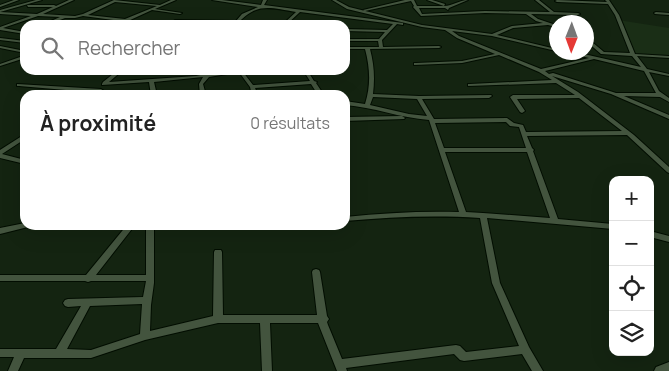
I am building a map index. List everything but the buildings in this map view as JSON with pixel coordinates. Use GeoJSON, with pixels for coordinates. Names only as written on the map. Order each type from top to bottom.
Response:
{"type":"FeatureCollection","features":[{"type":"Feature","properties":{"kind":"street"},"geometry":{"type":"LineString","coordinates":[[1,5],[17,0]]}},
{"type":"Feature","properties":{"kind":"street"},"geometry":{"type":"LineString","coordinates":[[0,14],[20,5],[40,0]]}},
{"type":"Feature","properties":{"kind":"street"},"geometry":{"type":"LineString","coordinates":[[23,20],[72,0]]}},
{"type":"Feature","properties":{"kind":"street"},"geometry":{"type":"LineString","coordinates":[[126,20],[174,0]]}},
{"type":"Feature","properties":{"kind":"street"},"geometry":{"type":"LineString","coordinates":[[214,0],[493,35],[549,48]]}},
{"type":"Feature","properties":{"kind":"street"},"geometry":{"type":"LineString","coordinates":[[239,20],[244,15],[262,6],[265,0]]}},
{"type":"Feature","properties":{"kind":"street"},"geometry":{"type":"LineString","coordinates":[[334,0],[343,6],[430,27]]}},
{"type":"Feature","properties":{"kind":"street"},"geometry":{"type":"LineString","coordinates":[[365,11],[411,0],[421,15],[425,26]]}},
{"type":"Feature","properties":{"kind":"street"},"geometry":{"type":"LineString","coordinates":[[429,0],[449,7]]}},
{"type":"Feature","properties":{"kind":"street"},"geometry":{"type":"LineString","coordinates":[[415,8],[449,7],[466,0]]}},
{"type":"Feature","properties":{"kind":"street"},"geometry":{"type":"LineString","coordinates":[[537,0],[554,14]]}},
{"type":"Feature","properties":{"kind":"street"},"geometry":{"type":"LineString","coordinates":[[556,0],[569,14]]}},
{"type":"Feature","properties":{"kind":"street"},"geometry":{"type":"LineString","coordinates":[[556,0],[608,2],[617,15],[633,55],[646,70],[653,85],[661,95],[669,100]]}},
{"type":"Feature","properties":{"kind":"street"},"geometry":{"type":"LineString","coordinates":[[83,15],[115,1],[160,6]]}},
{"type":"Feature","properties":{"kind":"street"},"geometry":{"type":"LineString","coordinates":[[20,5],[57,6]]}},
{"type":"Feature","properties":{"kind":"street"},"geometry":{"type":"LineString","coordinates":[[449,7],[447,8],[453,14]]}},
{"type":"Feature","properties":{"kind":"street"},"geometry":{"type":"LineString","coordinates":[[152,9],[180,13]]}},
{"type":"Feature","properties":{"kind":"street"},"geometry":{"type":"LineString","coordinates":[[289,20],[299,11]]}},
{"type":"Feature","properties":{"kind":"street"},"geometry":{"type":"LineString","coordinates":[[421,15],[485,12],[578,14]]}},
{"type":"Feature","properties":{"kind":"street"},"geometry":{"type":"LineString","coordinates":[[527,13],[537,20],[549,24]]}},
{"type":"Feature","properties":{"kind":"street"},"geometry":{"type":"LineString","coordinates":[[656,13],[669,14]]}},
{"type":"Feature","properties":{"kind":"street"},"geometry":{"type":"LineString","coordinates":[[0,14],[83,15],[117,20]]}},
{"type":"Feature","properties":{"kind":"street"},"geometry":{"type":"LineString","coordinates":[[324,20],[328,15]]}},
{"type":"Feature","properties":{"kind":"street"},"geometry":{"type":"LineString","coordinates":[[56,20],[66,16]]}},
{"type":"Feature","properties":{"kind":"street"},"geometry":{"type":"LineString","coordinates":[[0,28],[20,21]]}},
{"type":"Feature","properties":{"kind":"street"},"geometry":{"type":"LineString","coordinates":[[350,40],[380,40],[395,24]]}},
{"type":"Feature","properties":{"kind":"street"},"geometry":{"type":"LineString","coordinates":[[493,35],[512,27],[549,24]]}},
{"type":"Feature","properties":{"kind":"street"},"geometry":{"type":"LineString","coordinates":[[0,28],[20,34]]}},
{"type":"Feature","properties":{"kind":"street"},"geometry":{"type":"LineString","coordinates":[[446,29],[458,37],[541,71],[615,94],[669,117]]}},
{"type":"Feature","properties":{"kind":"street"},"geometry":{"type":"LineString","coordinates":[[350,30],[388,31]]}},
{"type":"Feature","properties":{"kind":"street"},"geometry":{"type":"LineString","coordinates":[[11,40],[20,37]]}},
{"type":"Feature","properties":{"kind":"street"},"geometry":{"type":"LineString","coordinates":[[0,39],[20,41]]}},
{"type":"Feature","properties":{"kind":"street"},"geometry":{"type":"LineString","coordinates":[[380,40],[381,48]]}},
{"type":"Feature","properties":{"kind":"street"},"geometry":{"type":"LineString","coordinates":[[594,45],[603,53],[607,62]]}},
{"type":"Feature","properties":{"kind":"street"},"geometry":{"type":"LineString","coordinates":[[0,47],[20,51]]}},
{"type":"Feature","properties":{"kind":"street"},"geometry":{"type":"LineString","coordinates":[[350,48],[440,47]]}},
{"type":"Feature","properties":{"kind":"street"},"geometry":{"type":"LineString","coordinates":[[367,48],[372,60],[371,95],[368,104]]}},
{"type":"Feature","properties":{"kind":"street"},"geometry":{"type":"LineString","coordinates":[[603,53],[669,57]]}},
{"type":"Feature","properties":{"kind":"street"},"geometry":{"type":"LineString","coordinates":[[416,64],[462,62],[501,54]]}},
{"type":"Feature","properties":{"kind":"street"},"geometry":{"type":"LineString","coordinates":[[1,63],[20,58]]}},
{"type":"Feature","properties":{"kind":"street"},"geometry":{"type":"LineString","coordinates":[[541,71],[595,59],[669,75]]}},
{"type":"Feature","properties":{"kind":"street"},"geometry":{"type":"LineString","coordinates":[[541,71],[581,96],[629,133],[669,171]]}},
{"type":"Feature","properties":{"kind":"street"},"geometry":{"type":"LineString","coordinates":[[101,90],[104,84],[115,75]]}},
{"type":"Feature","properties":{"kind":"street"},"geometry":{"type":"LineString","coordinates":[[104,84],[207,75]]}},
{"type":"Feature","properties":{"kind":"street"},"geometry":{"type":"LineString","coordinates":[[202,90],[201,84],[207,75]]}},
{"type":"Feature","properties":{"kind":"street"},"geometry":{"type":"LineString","coordinates":[[246,75],[253,90]]}},
{"type":"Feature","properties":{"kind":"street"},"geometry":{"type":"LineString","coordinates":[[309,75],[318,90]]}},
{"type":"Feature","properties":{"kind":"street"},"geometry":{"type":"LineString","coordinates":[[151,81],[153,90]]}},
{"type":"Feature","properties":{"kind":"street"},"geometry":{"type":"LineString","coordinates":[[470,85],[558,81]]}},
{"type":"Feature","properties":{"kind":"street"},"geometry":{"type":"LineString","coordinates":[[252,87],[314,82]]}},
{"type":"Feature","properties":{"kind":"street"},"geometry":{"type":"LineString","coordinates":[[19,85],[75,90]]}},
{"type":"Feature","properties":{"kind":"street"},"geometry":{"type":"LineString","coordinates":[[615,94],[661,95]]}},
{"type":"Feature","properties":{"kind":"street"},"geometry":{"type":"LineString","coordinates":[[371,95],[419,98],[489,96]]}},
{"type":"Feature","properties":{"kind":"street"},"geometry":{"type":"LineString","coordinates":[[522,111],[513,97],[581,96]]}},
{"type":"Feature","properties":{"kind":"street"},"geometry":{"type":"LineString","coordinates":[[419,98],[432,120],[463,214]]}},
{"type":"Feature","properties":{"kind":"street"},"geometry":{"type":"LineString","coordinates":[[350,103],[368,104],[411,118]]}},
{"type":"Feature","properties":{"kind":"street"},"geometry":{"type":"LineString","coordinates":[[350,119],[507,120],[512,125],[521,126],[555,221]]}},
{"type":"Feature","properties":{"kind":"street"},"geometry":{"type":"LineString","coordinates":[[524,134],[629,133]]}},
{"type":"Feature","properties":{"kind":"street"},"geometry":{"type":"LineString","coordinates":[[0,154],[20,140]]}},
{"type":"Feature","properties":{"kind":"street"},"geometry":{"type":"LineString","coordinates":[[443,150],[531,150]]}},
{"type":"Feature","properties":{"kind":"street"},"geometry":{"type":"LineString","coordinates":[[0,154],[20,160]]}},
{"type":"Feature","properties":{"kind":"street"},"geometry":{"type":"LineString","coordinates":[[350,218],[389,213],[463,214],[609,227]]}},
{"type":"Feature","properties":{"kind":"street"},"geometry":{"type":"LineString","coordinates":[[483,215],[496,283],[525,349],[538,371]]}},
{"type":"Feature","properties":{"kind":"street"},"geometry":{"type":"LineString","coordinates":[[0,231],[20,226]]}},
{"type":"Feature","properties":{"kind":"street"},"geometry":{"type":"LineString","coordinates":[[88,279],[127,230]]}},
{"type":"Feature","properties":{"kind":"street"},"geometry":{"type":"LineString","coordinates":[[145,336],[150,278],[150,230]]}},
{"type":"Feature","properties":{"kind":"street"},"geometry":{"type":"LineString","coordinates":[[654,235],[669,239]]}},
{"type":"Feature","properties":{"kind":"street"},"geometry":{"type":"LineString","coordinates":[[218,252],[218,319]]}},
{"type":"Feature","properties":{"kind":"street"},"geometry":{"type":"LineString","coordinates":[[316,272],[324,319],[323,325],[341,368],[456,349],[464,357],[525,349]]}},
{"type":"Feature","properties":{"kind":"street"},"geometry":{"type":"LineString","coordinates":[[0,278],[150,278]]}},
{"type":"Feature","properties":{"kind":"street"},"geometry":{"type":"LineString","coordinates":[[68,303],[147,300]]}},
{"type":"Feature","properties":{"kind":"street"},"geometry":{"type":"LineString","coordinates":[[59,354],[86,303]]}},
{"type":"Feature","properties":{"kind":"street"},"geometry":{"type":"LineString","coordinates":[[0,354],[91,354],[145,336],[218,319],[324,319]]}},
{"type":"Feature","properties":{"kind":"street"},"geometry":{"type":"LineString","coordinates":[[265,320],[267,371]]}},
{"type":"Feature","properties":{"kind":"street"},"geometry":{"type":"LineString","coordinates":[[13,371],[21,354]]}},
{"type":"Feature","properties":{"kind":"street"},"geometry":{"type":"LineString","coordinates":[[661,371],[669,368]]}},
{"type":"Feature","properties":{"kind":"shaded area"},"geometry":{"type":"Polygon","coordinates":[[[618,20],[669,28],[669,57],[633,55],[618,20]]]}}]}
